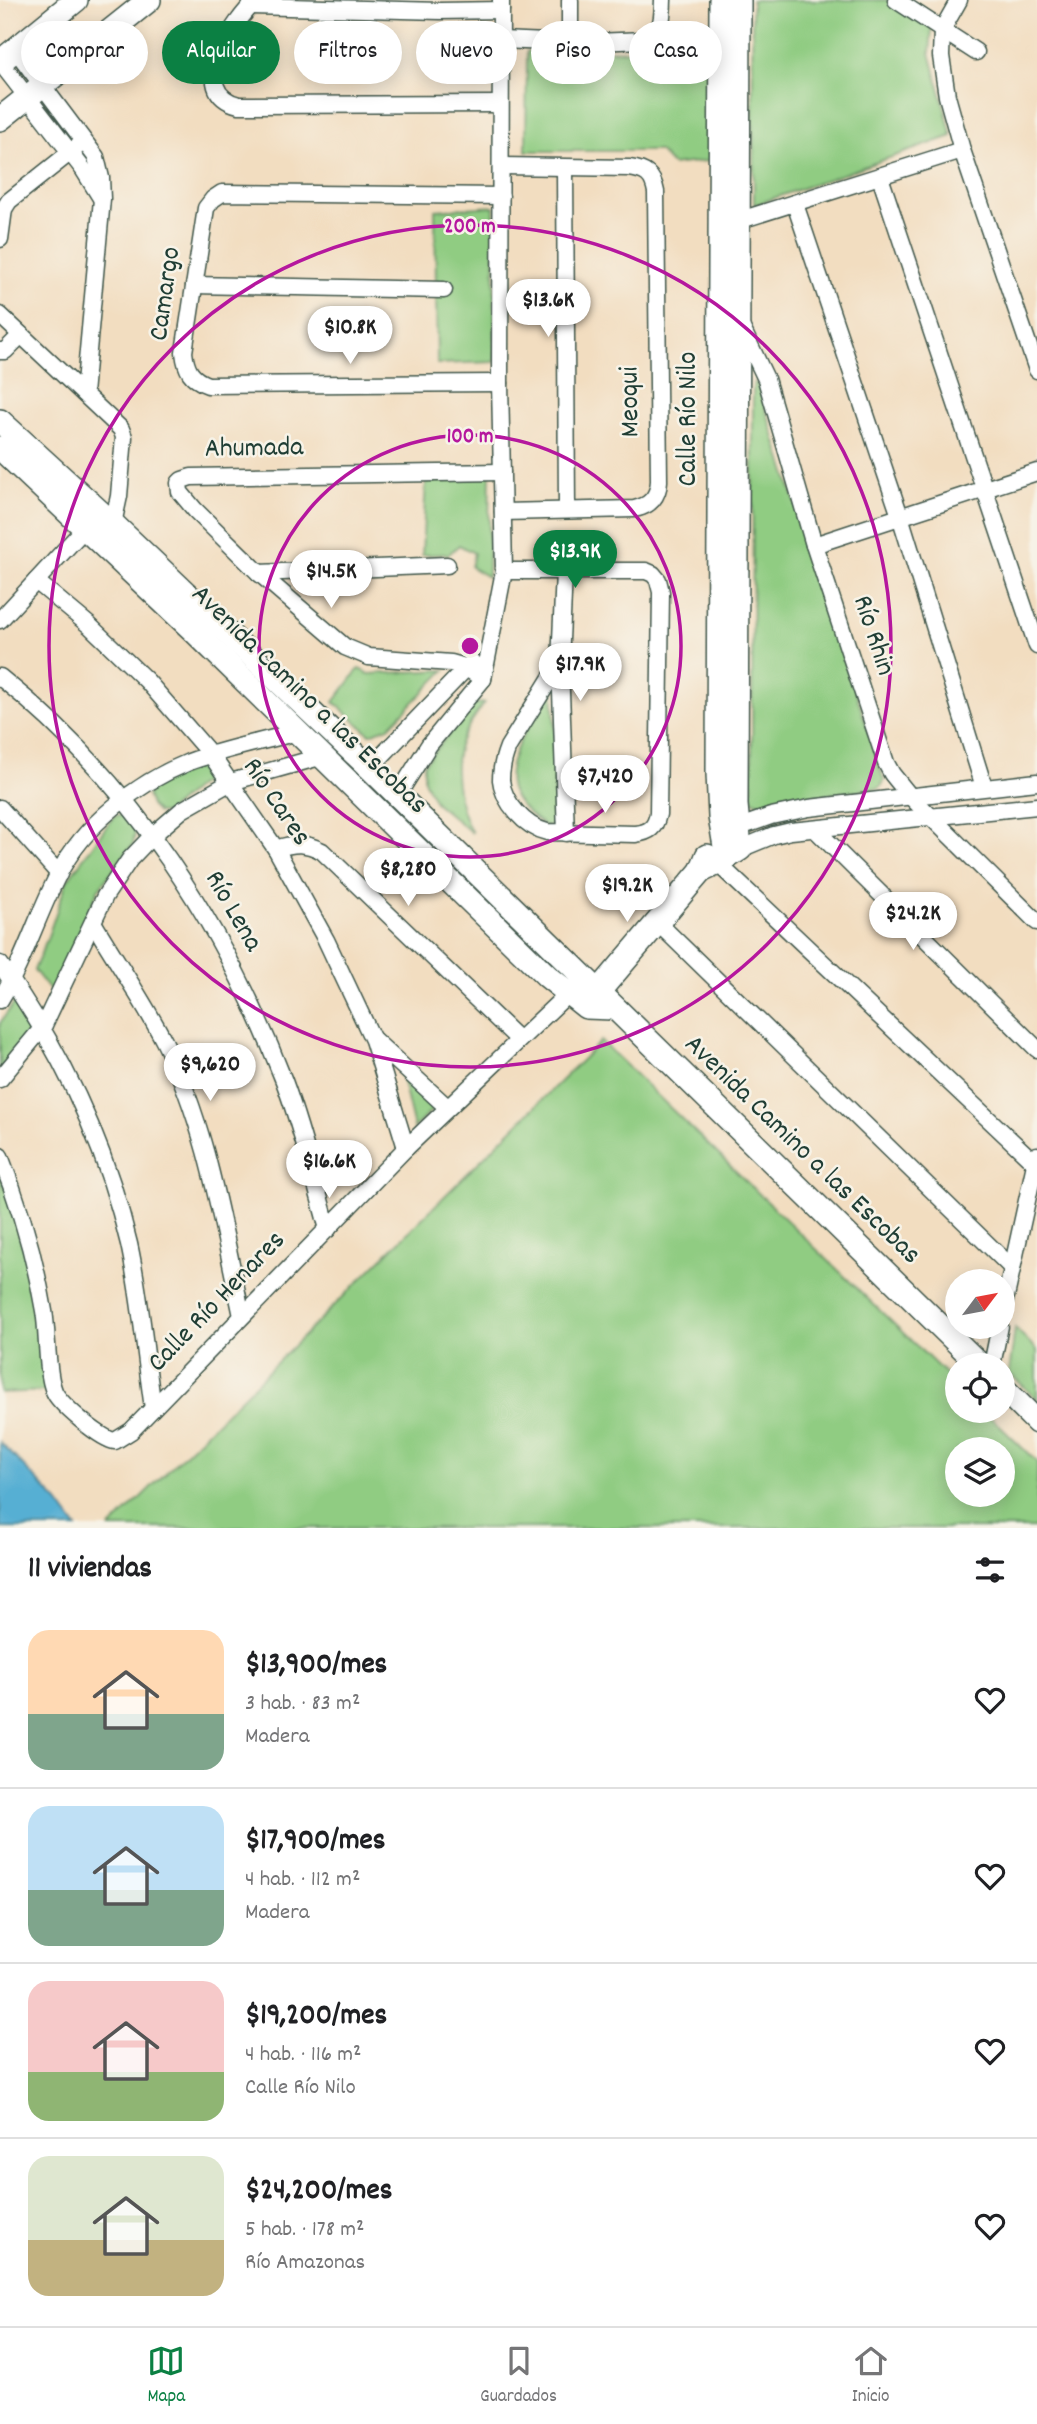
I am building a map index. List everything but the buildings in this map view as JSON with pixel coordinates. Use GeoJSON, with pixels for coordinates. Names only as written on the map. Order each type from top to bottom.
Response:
{"type":"FeatureCollection","features":[{"type":"Feature","properties":{"kind":"street"},"geometry":{"type":"LineString","coordinates":[[76,0],[5,58],[85,142],[96,157],[101,178],[102,199],[84,394]]}},
{"type":"Feature","properties":{"kind":"street"},"geometry":{"type":"LineString","coordinates":[[0,120],[149,0]]}},
{"type":"Feature","properties":{"kind":"street"},"geometry":{"type":"LineString","coordinates":[[570,0],[570,21]]}},
{"type":"Feature","properties":{"kind":"street"},"geometry":{"type":"LineString","coordinates":[[615,41],[645,40],[655,33],[662,24],[663,0]]}},
{"type":"Feature","properties":{"kind":"street","name":"Calle Río Nilo"},"geometry":{"type":"LineString","coordinates":[[721,0],[729,224],[737,319],[722,852]]}},
{"type":"Feature","properties":{"kind":"street","name":"Calle Río Nilo"},"geometry":{"type":"LineString","coordinates":[[722,852],[718,773],[729,224],[739,0]]}},
{"type":"Feature","properties":{"kind":"street"},"geometry":{"type":"LineString","coordinates":[[896,0],[976,52]]}},
{"type":"Feature","properties":{"kind":"street"},"geometry":{"type":"LineString","coordinates":[[959,0],[942,30],[943,75],[962,150],[1037,370]]}},
{"type":"Feature","properties":{"kind":"street"},"geometry":{"type":"LineString","coordinates":[[500,104],[239,105],[230,103],[223,97],[216,85],[214,71],[234,26],[254,3],[501,5]]}},
{"type":"Feature","properties":{"kind":"street"},"geometry":{"type":"LineString","coordinates":[[397,796],[429,745],[483,679],[504,571],[500,383],[500,84]]}},
{"type":"Feature","properties":{"kind":"street"},"geometry":{"type":"LineString","coordinates":[[35,91],[70,153],[102,199]]}},
{"type":"Feature","properties":{"kind":"street"},"geometry":{"type":"LineString","coordinates":[[0,239],[4,209],[9,201],[85,142]]}},
{"type":"Feature","properties":{"kind":"street"},"geometry":{"type":"LineString","coordinates":[[729,224],[962,150]]}},
{"type":"Feature","properties":{"kind":"street","name":"Meoqui"},"geometry":{"type":"LineString","coordinates":[[502,166],[639,169],[646,171],[654,184],[659,481],[651,502],[641,508],[503,512]]}},
{"type":"Feature","properties":{"kind":"street"},"geometry":{"type":"LineString","coordinates":[[565,168],[567,510]]}},
{"type":"Feature","properties":{"kind":"street"},"geometry":{"type":"LineString","coordinates":[[880,177],[1037,646]]}},
{"type":"Feature","properties":{"kind":"street","name":"Camargo"},"geometry":{"type":"LineString","coordinates":[[500,383],[208,385],[189,374],[184,352],[206,208],[212,198],[222,193],[501,196]]}},
{"type":"Feature","properties":{"kind":"street"},"geometry":{"type":"LineString","coordinates":[[795,204],[900,516],[984,787]]}},
{"type":"Feature","properties":{"kind":"street"},"geometry":{"type":"LineString","coordinates":[[194,285],[444,290]]}},
{"type":"Feature","properties":{"kind":"street"},"geometry":{"type":"LineString","coordinates":[[0,315],[121,429],[124,436],[119,496],[113,524]]}},
{"type":"Feature","properties":{"kind":"street","name":"Río Rhin"},"geometry":{"type":"LineString","coordinates":[[737,319],[766,379],[814,545],[886,763],[909,795],[1037,922]]}},
{"type":"Feature","properties":{"kind":"street"},"geometry":{"type":"LineString","coordinates":[[0,351],[5,351],[21,335]]}},
{"type":"Feature","properties":{"kind":"street","name":"Avenida Camino a las Escobas"},"geometry":{"type":"LineString","coordinates":[[0,421],[113,524],[297,732],[589,996],[966,1353]]}},
{"type":"Feature","properties":{"kind":"street","name":"Avenida Camino a las Escobas"},"geometry":{"type":"LineString","coordinates":[[0,448],[85,528],[370,768],[589,996]]}},
{"type":"Feature","properties":{"kind":"street","name":"Ahumada"},"geometry":{"type":"LineString","coordinates":[[483,679],[465,667],[442,662],[369,657],[345,647],[260,573],[183,497],[179,487],[182,480],[205,477],[502,472]]}},
{"type":"Feature","properties":{"kind":"street"},"geometry":{"type":"LineString","coordinates":[[814,545],[1037,472]]}},
{"type":"Feature","properties":{"kind":"street"},"geometry":{"type":"LineString","coordinates":[[0,620],[85,528]]}},
{"type":"Feature","properties":{"kind":"street"},"geometry":{"type":"LineString","coordinates":[[260,573],[447,565]]}},
{"type":"Feature","properties":{"kind":"street"},"geometry":{"type":"LineString","coordinates":[[504,571],[646,571],[658,580],[661,592],[657,822],[654,827],[642,833],[566,833],[539,830],[524,820],[509,801],[501,781],[504,757],[560,663]]}},
{"type":"Feature","properties":{"kind":"street"},"geometry":{"type":"LineString","coordinates":[[565,572],[560,663],[566,833]]}},
{"type":"Feature","properties":{"kind":"street","name":"Río Cares"},"geometry":{"type":"LineString","coordinates":[[36,581],[118,651],[211,755],[276,849],[326,940],[373,1040],[406,1147]]}},
{"type":"Feature","properties":{"kind":"street"},"geometry":{"type":"LineString","coordinates":[[370,768],[465,667],[489,650]]}},
{"type":"Feature","properties":{"kind":"street","name":"Río Lena"},"geometry":{"type":"LineString","coordinates":[[0,677],[40,712],[125,799],[153,835],[203,911],[264,1031],[285,1084],[328,1229]]}},
{"type":"Feature","properties":{"kind":"street"},"geometry":{"type":"LineString","coordinates":[[0,1000],[12,980],[59,874],[97,823],[125,799],[172,770],[211,755],[297,732]]}},
{"type":"Feature","properties":{"kind":"street"},"geometry":{"type":"LineString","coordinates":[[0,1079],[43,1027],[105,895],[153,835],[182,810],[231,782],[323,756]]}},
{"type":"Feature","properties":{"kind":"street"},"geometry":{"type":"LineString","coordinates":[[589,996],[722,852],[771,816],[909,795],[1037,782]]}},
{"type":"Feature","properties":{"kind":"street"},"geometry":{"type":"LineString","coordinates":[[722,852],[774,835],[815,829],[1037,806]]}},
{"type":"Feature","properties":{"kind":"street"},"geometry":{"type":"LineString","coordinates":[[0,808],[59,874]]}},
{"type":"Feature","properties":{"kind":"street"},"geometry":{"type":"LineString","coordinates":[[815,829],[1037,1049]]}},
{"type":"Feature","properties":{"kind":"street"},"geometry":{"type":"LineString","coordinates":[[276,849],[303,843],[322,851],[518,1039]]}},
{"type":"Feature","properties":{"kind":"street"},"geometry":{"type":"LineString","coordinates":[[722,852],[1036,1159],[1011,1267]]}},
{"type":"Feature","properties":{"kind":"street"},"geometry":{"type":"LineString","coordinates":[[93,922],[164,1040],[191,1105],[219,1208],[243,1316]]}},
{"type":"Feature","properties":{"kind":"street"},"geometry":{"type":"LineString","coordinates":[[657,922],[1011,1267]]}},
{"type":"Feature","properties":{"kind":"street"},"geometry":{"type":"LineString","coordinates":[[0,964],[43,1027],[75,1091],[115,1192],[129,1246],[153,1408]]}},
{"type":"Feature","properties":{"kind":"street","name":"Calle Río Henares"},"geometry":{"type":"LineString","coordinates":[[0,1156],[32,1255],[44,1312],[53,1391],[63,1404],[103,1437],[115,1441],[131,1431],[406,1147],[518,1039],[589,996]]}},
{"type":"Feature","properties":{"kind":"street"},"geometry":{"type":"LineString","coordinates":[[373,1040],[447,1107]]}},
{"type":"Feature","properties":{"kind":"street"},"geometry":{"type":"LineString","coordinates":[[1015,1400],[1037,1422]]}},
{"type":"Feature","properties":{"kind":"green space"},"geometry":{"type":"Polygon","coordinates":[[[752,0],[888,0],[932,28],[930,53],[952,136],[754,205],[752,0]]]}},
{"type":"Feature","properties":{"kind":"green space"},"geometry":{"type":"Polygon","coordinates":[[[615,50],[629,50],[629,84],[714,84],[714,160],[672,165],[659,151],[526,151],[527,51],[531,51],[531,84],[615,84],[615,50]]]}},
{"type":"Feature","properties":{"kind":"green space"},"geometry":{"type":"Polygon","coordinates":[[[494,206],[495,362],[437,364],[435,210],[494,206]]]}},
{"type":"Feature","properties":{"kind":"green space"},"geometry":{"type":"Polygon","coordinates":[[[755,382],[884,781],[879,788],[759,803],[752,800],[755,382]]]}},
{"type":"Feature","properties":{"kind":"green space"},"geometry":{"type":"Polygon","coordinates":[[[490,473],[488,577],[471,567],[474,553],[459,545],[449,554],[422,555],[426,480],[490,473]]]}},
{"type":"Feature","properties":{"kind":"green space"},"geometry":{"type":"Polygon","coordinates":[[[359,669],[369,674],[445,670],[389,727],[370,734],[334,702],[359,669]]]}},
{"type":"Feature","properties":{"kind":"green space"},"geometry":{"type":"Polygon","coordinates":[[[553,690],[559,812],[555,822],[546,827],[524,809],[514,796],[510,771],[527,728],[553,690]]]}},
{"type":"Feature","properties":{"kind":"green space"},"geometry":{"type":"Polygon","coordinates":[[[484,703],[463,736],[457,759],[459,798],[472,833],[435,802],[424,780],[424,764],[473,704],[484,703]]]}},
{"type":"Feature","properties":{"kind":"green space"},"geometry":{"type":"Polygon","coordinates":[[[208,762],[221,776],[199,785],[166,813],[158,813],[151,806],[147,795],[153,785],[208,762]]]}},
{"type":"Feature","properties":{"kind":"green space"},"geometry":{"type":"Polygon","coordinates":[[[129,814],[136,828],[133,844],[98,890],[52,993],[34,970],[67,881],[114,816],[129,814]]]}},
{"type":"Feature","properties":{"kind":"green space"},"geometry":{"type":"Polygon","coordinates":[[[18,997],[38,1027],[0,1069],[0,1023],[18,997]]]}},
{"type":"Feature","properties":{"kind":"green space"},"geometry":{"type":"Polygon","coordinates":[[[601,1041],[945,1373],[945,1423],[996,1423],[1011,1437],[945,1437],[945,1507],[1015,1507],[1015,1441],[1037,1462],[1037,1528],[110,1528],[601,1041]]]}},
{"type":"Feature","properties":{"kind":"green space"},"geometry":{"type":"Polygon","coordinates":[[[400,1069],[438,1104],[414,1128],[400,1069]]]}},
{"type":"Feature","properties":{"kind":"green space"},"geometry":{"type":"Polygon","coordinates":[[[0,1170],[33,1282],[49,1391],[0,1393],[0,1170]]]}},
{"type":"Feature","properties":{"kind":"green space"},"geometry":{"type":"Polygon","coordinates":[[[1015,1328],[1037,1350],[1037,1399],[1015,1379],[1015,1353],[1012,1353],[1015,1328]]]}},
{"type":"Feature","properties":{"kind":"water"},"geometry":{"type":"Polygon","coordinates":[[[0,1442],[58,1502],[77,1528],[0,1528],[0,1442]]]}}]}
